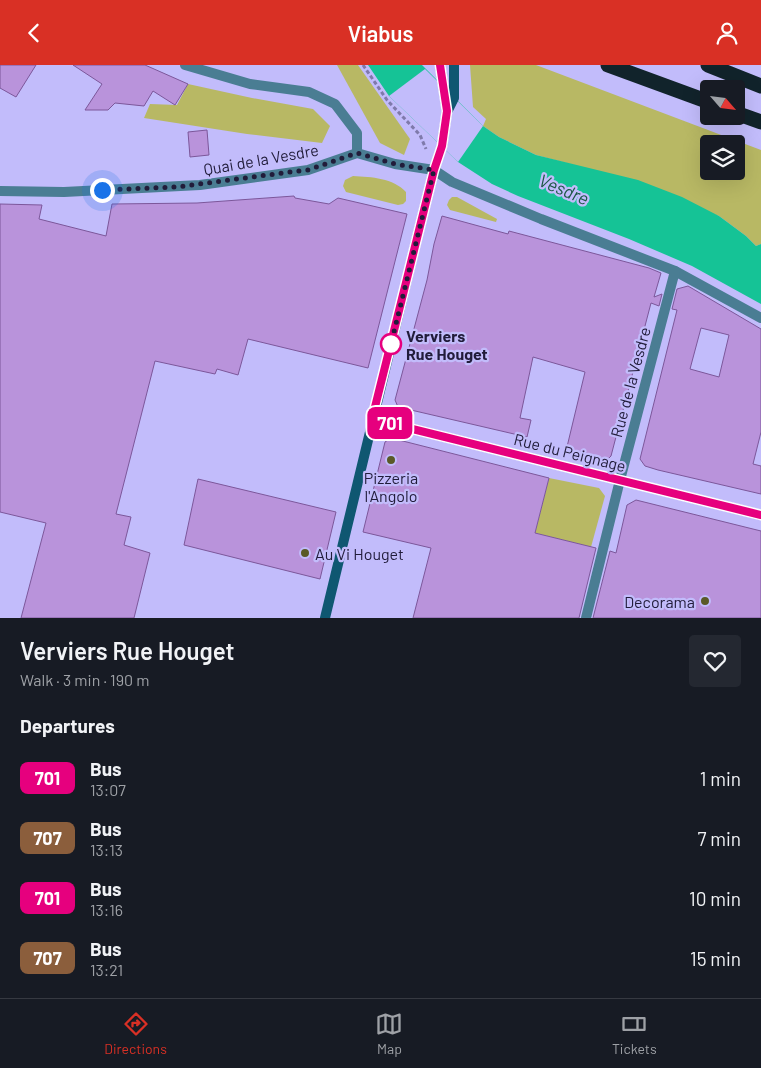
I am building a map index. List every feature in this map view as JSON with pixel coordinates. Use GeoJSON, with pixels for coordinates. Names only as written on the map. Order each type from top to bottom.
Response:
{"type":"FeatureCollection","features":[{"type":"Feature","properties":{"kind":"highway"},"geometry":{"type":"LineString","coordinates":[[608,65],[700,100]]}},
{"type":"Feature","properties":{"kind":"highway"},"geometry":{"type":"LineString","coordinates":[[708,65],[761,86]]}},
{"type":"Feature","properties":{"kind":"highway"},"geometry":{"type":"LineString","coordinates":[[745,116],[761,122]]}},
{"type":"Feature","properties":{"kind":"street"},"geometry":{"type":"LineString","coordinates":[[185,65],[250,83],[309,92],[335,104],[357,133],[357,153],[395,164],[434,170],[452,182],[675,271],[761,319]]}},
{"type":"Feature","properties":{"kind":"street"},"geometry":{"type":"LineString","coordinates":[[325,618],[372,419],[434,170],[442,146],[447,111],[440,65]]}},
{"type":"Feature","properties":{"kind":"street"},"geometry":{"type":"LineString","coordinates":[[447,111],[454,98],[454,65]]}},
{"type":"Feature","properties":{"kind":"street","name":"Quai de la Vesdre"},"geometry":{"type":"LineString","coordinates":[[0,191],[64,192],[200,185],[308,170],[357,153]]}},
{"type":"Feature","properties":{"kind":"street","name":"Rue de la Vesdre"},"geometry":{"type":"LineString","coordinates":[[586,618],[675,271]]}},
{"type":"Feature","properties":{"kind":"street","name":"Rue du Peignage"},"geometry":{"type":"LineString","coordinates":[[372,419],[761,515]]}},
{"type":"Feature","properties":{"kind":"path"},"geometry":{"type":"LineString","coordinates":[[363,65],[387,100],[420,135],[434,170]]}},
{"type":"Feature","properties":{"kind":"shaded area"},"geometry":{"type":"Polygon","coordinates":[[[337,65],[358,65],[410,139],[404,155],[380,143],[337,65]]]}},
{"type":"Feature","properties":{"kind":"shaded area"},"geometry":{"type":"Polygon","coordinates":[[[470,65],[536,65],[721,135],[700,135],[700,180],[745,180],[745,144],[761,150],[761,244],[756,246],[719,216],[574,165],[536,155],[499,137],[483,126],[486,119],[473,107],[470,65]]]}},
{"type":"Feature","properties":{"kind":"shaded area"},"geometry":{"type":"Polygon","coordinates":[[[188,84],[313,109],[330,126],[322,143],[247,134],[144,118],[150,104],[177,105],[188,84]]]}},
{"type":"Feature","properties":{"kind":"shaded area"},"geometry":{"type":"Polygon","coordinates":[[[353,176],[389,181],[406,192],[406,201],[398,205],[346,192],[343,186],[345,180],[353,176]]]}},
{"type":"Feature","properties":{"kind":"shaded area"},"geometry":{"type":"Polygon","coordinates":[[[452,197],[457,197],[497,219],[496,222],[450,210],[447,205],[452,197]]]}},
{"type":"Feature","properties":{"kind":"shaded area"},"geometry":{"type":"Polygon","coordinates":[[[549,478],[599,488],[605,496],[591,547],[535,533],[549,478]]]}},
{"type":"Feature","properties":{"kind":"water","name":"Vesdre"},"geometry":{"type":"Polygon","coordinates":[[[368,65],[422,65],[483,126],[499,137],[536,155],[638,180],[682,197],[719,216],[756,246],[761,244],[761,304],[692,266],[492,184],[458,162],[389,96],[368,65]]]}},
{"type":"Feature","properties":{"kind":"pier"},"geometry":{"type":"Polygon","coordinates":[[[425,69],[483,126],[458,162],[389,96],[425,69]]]}},
{"type":"Feature","properties":{"kind":"building"},"geometry":{"type":"Polygon","coordinates":[[[0,65],[36,65],[16,97],[0,88],[0,65]]]}},
{"type":"Feature","properties":{"kind":"building"},"geometry":{"type":"Polygon","coordinates":[[[73,65],[145,65],[188,84],[175,105],[153,91],[144,106],[115,103],[108,110],[85,110],[102,84],[73,65]]]}},
{"type":"Feature","properties":{"kind":"building"},"geometry":{"type":"Polygon","coordinates":[[[207,130],[209,155],[190,157],[188,132],[207,130]]]}},
{"type":"Feature","properties":{"kind":"building"},"geometry":{"type":"Polygon","coordinates":[[[294,196],[295,198],[329,204],[338,198],[407,214],[368,368],[248,339],[238,375],[217,369],[215,374],[155,361],[116,514],[131,517],[124,545],[150,553],[134,618],[21,618],[46,523],[0,512],[0,204],[42,205],[39,219],[106,236],[112,204],[197,203],[294,196]]]}},
{"type":"Feature","properties":{"kind":"building"},"geometry":{"type":"Polygon","coordinates":[[[442,216],[508,234],[509,231],[649,268],[661,273],[654,297],[662,294],[659,306],[651,303],[611,456],[606,461],[566,451],[585,372],[533,357],[520,418],[531,420],[527,437],[398,407],[395,400],[442,216]]]}},
{"type":"Feature","properties":{"kind":"building"},"geometry":{"type":"Polygon","coordinates":[[[688,286],[761,329],[761,432],[753,464],[761,466],[761,494],[658,470],[645,466],[640,459],[677,310],[672,309],[677,289],[688,286]],[[701,328],[690,369],[719,377],[729,335],[701,328]]]}},
{"type":"Feature","properties":{"kind":"building"},"geometry":{"type":"Polygon","coordinates":[[[391,438],[549,478],[535,533],[596,548],[579,618],[413,618],[431,548],[363,532],[385,442],[391,438]]]}},
{"type":"Feature","properties":{"kind":"building"},"geometry":{"type":"Polygon","coordinates":[[[198,479],[336,512],[320,579],[184,545],[198,479]]]}},
{"type":"Feature","properties":{"kind":"building"},"geometry":{"type":"Polygon","coordinates":[[[636,500],[761,531],[761,618],[593,618],[610,551],[616,553],[627,505],[636,500]]]}},
{"type":"Feature","properties":{"kind":"bus line","name":"701"},"geometry":{"type":"LineString","coordinates":[[440,65],[447,111],[442,146],[434,170],[372,419],[761,515]]}},
{"type":"Feature","properties":{"kind":"place","name":"Verviers Rue Houget"},"geometry":{"type":"Point","coordinates":[391,344]}},
{"type":"Feature","properties":{"kind":"place","name":"Pizzeria l'Angolo"},"geometry":{"type":"Point","coordinates":[391,460]}},
{"type":"Feature","properties":{"kind":"place","name":"Au Vi Houget"},"geometry":{"type":"Point","coordinates":[305,553]}},
{"type":"Feature","properties":{"kind":"place","name":"Decorama"},"geometry":{"type":"Point","coordinates":[705,601]}},
{"type":"Feature","properties":{"kind":"route"},"geometry":{"type":"LineString","coordinates":[[102,190],[200,185],[308,170],[357,153],[395,164],[434,170],[391,344]]}}]}
